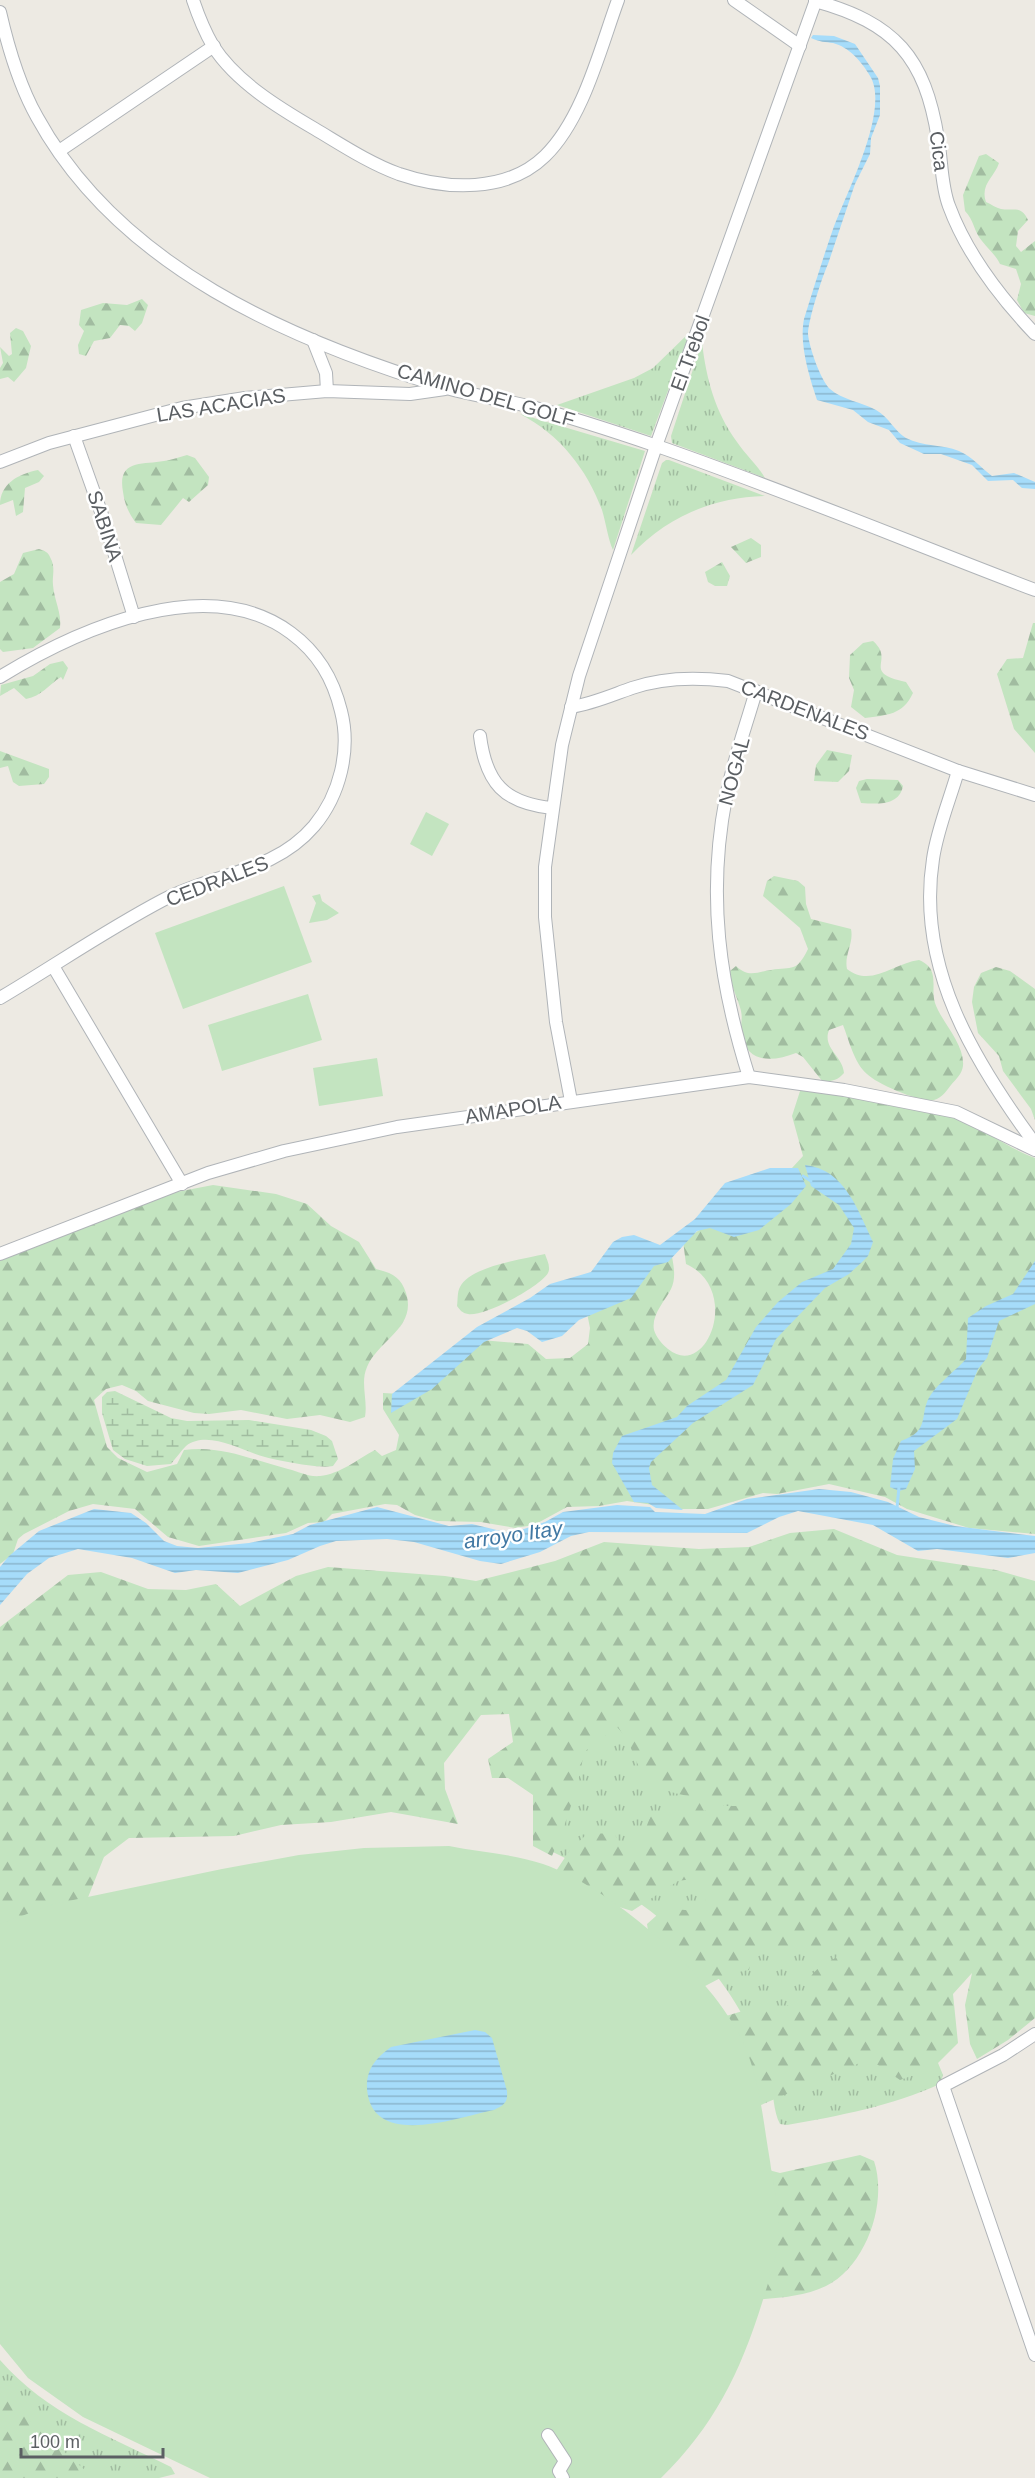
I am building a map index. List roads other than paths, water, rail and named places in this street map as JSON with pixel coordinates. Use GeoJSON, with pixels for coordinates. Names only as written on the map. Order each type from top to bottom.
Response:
{"type":"FeatureCollection","features":[{"type":"Feature","properties":{"kind":"street"},"geometry":{"type":"LineString","coordinates":[[193,0],[214,46],[254,88],[282,110],[364,158],[399,174],[465,186],[491,183],[521,172],[545,156],[560,138],[574,114],[618,0]]}},
{"type":"Feature","properties":{"kind":"street"},"geometry":{"type":"LineString","coordinates":[[734,0],[800,46]]}},
{"type":"Feature","properties":{"kind":"street","name":"El Trebol"},"geometry":{"type":"LineString","coordinates":[[571,1101],[556,1022],[545,916],[545,867],[561,745],[571,707],[657,446],[816,0]]}},
{"type":"Feature","properties":{"kind":"street","name":"Cica"},"geometry":{"type":"LineString","coordinates":[[816,0],[853,11],[877,25],[914,62],[934,117],[942,180],[949,206],[974,256],[1014,311],[1035,334]]}},
{"type":"Feature","properties":{"kind":"street","name":"CAMINO DEL GOLF"},"geometry":{"type":"LineString","coordinates":[[0,12],[7,43],[21,81],[36,116],[59,151],[103,206],[129,231],[160,255],[224,297],[313,340],[449,389],[534,408],[657,446],[1035,590]]}},
{"type":"Feature","properties":{"kind":"street"},"geometry":{"type":"LineString","coordinates":[[59,151],[214,46]]}},
{"type":"Feature","properties":{"kind":"street"},"geometry":{"type":"LineString","coordinates":[[313,340],[326,374],[327,391]]}},
{"type":"Feature","properties":{"kind":"street","name":"LAS ACACIAS"},"geometry":{"type":"LineString","coordinates":[[3,456],[124,421],[182,408],[245,398],[327,391],[410,394],[449,389]]}},
{"type":"Feature","properties":{"kind":"street","name":"SABINA"},"geometry":{"type":"LineString","coordinates":[[74,436],[106,526],[134,617]]}},
{"type":"Feature","properties":{"kind":"street","name":"CEDRALES"},"geometry":{"type":"LineString","coordinates":[[0,677],[47,650],[134,617],[177,608],[228,607],[255,612],[274,621],[303,641],[326,670],[337,694],[343,720],[341,774],[333,798],[316,824],[277,858],[164,900],[82,945],[53,966],[0,998]]}},
{"type":"Feature","properties":{"kind":"street","name":"CARDENALES"},"geometry":{"type":"LineString","coordinates":[[571,707],[609,698],[634,687],[673,679],[699,678],[728,681],[958,771],[1035,795]]}},
{"type":"Feature","properties":{"kind":"street","name":"NOGAL"},"geometry":{"type":"LineString","coordinates":[[749,1077],[731,1014],[719,950],[715,912],[717,852],[727,794],[756,691]]}},
{"type":"Feature","properties":{"kind":"street"},"geometry":{"type":"LineString","coordinates":[[480,736],[484,762],[490,777],[499,787],[530,805],[552,808]]}},
{"type":"Feature","properties":{"kind":"street"},"geometry":{"type":"LineString","coordinates":[[958,771],[933,858],[932,919],[943,984],[955,1015],[993,1085],[1035,1144]]}},
{"type":"Feature","properties":{"kind":"street"},"geometry":{"type":"LineString","coordinates":[[53,966],[182,1184]]}},
{"type":"Feature","properties":{"kind":"street","name":"AMAPOLA"},"geometry":{"type":"LineString","coordinates":[[0,1254],[246,1161],[318,1143],[397,1127],[749,1077],[844,1090],[956,1112],[1035,1150]]}},
{"type":"Feature","properties":{"kind":"street"},"geometry":{"type":"LineString","coordinates":[[1035,2034],[1003,2055],[943,2086],[1035,2355]]}},
{"type":"Feature","properties":{"kind":"street"},"geometry":{"type":"LineString","coordinates":[[548,2435],[565,2461],[559,2471],[563,2478]]}},
{"type":"Feature","properties":{"kind":"water"},"geometry":{"type":"Polygon","coordinates":[[[813,35],[834,36],[855,44],[878,78],[880,86],[880,115],[871,138],[870,154],[855,184],[819,288],[809,328],[811,347],[823,379],[835,393],[881,413],[906,438],[959,451],[992,476],[1014,473],[1035,482],[1035,489],[1022,488],[1013,480],[988,481],[972,465],[941,454],[924,454],[900,443],[889,430],[868,422],[853,410],[817,400],[804,349],[804,319],[832,232],[863,154],[875,110],[875,91],[870,76],[854,56],[839,45],[811,38],[813,35]]]}},
{"type":"Feature","properties":{"kind":"water"},"geometry":{"type":"Polygon","coordinates":[[[805,1165],[819,1168],[830,1174],[848,1193],[873,1242],[868,1256],[849,1274],[825,1288],[776,1339],[753,1385],[693,1423],[651,1462],[649,1468],[652,1485],[683,1510],[656,1508],[648,1503],[634,1502],[612,1463],[613,1453],[622,1436],[677,1417],[687,1406],[726,1380],[756,1327],[778,1302],[802,1282],[833,1269],[851,1244],[854,1228],[839,1205],[811,1186],[805,1165]]]}},
{"type":"Feature","properties":{"kind":"water"},"geometry":{"type":"Polygon","coordinates":[[[770,1168],[798,1168],[806,1186],[791,1204],[759,1230],[734,1237],[710,1228],[697,1231],[668,1262],[654,1266],[631,1298],[579,1320],[562,1336],[542,1342],[527,1331],[517,1328],[484,1342],[432,1389],[391,1413],[392,1394],[477,1327],[530,1298],[550,1284],[591,1272],[613,1242],[622,1237],[634,1235],[660,1245],[695,1219],[725,1183],[770,1168]]]}},
{"type":"Feature","properties":{"kind":"water"},"geometry":{"type":"Polygon","coordinates":[[[1035,1261],[1035,1304],[999,1321],[987,1358],[978,1369],[957,1419],[914,1451],[915,1469],[906,1489],[899,1491],[890,1487],[893,1459],[901,1441],[917,1432],[932,1393],[966,1359],[968,1318],[986,1306],[1013,1294],[1035,1261]]]}},
{"type":"Feature","properties":{"kind":"water","name":"arroyo Itay"},"geometry":{"type":"Polygon","coordinates":[[[819,1489],[851,1492],[888,1502],[919,1517],[955,1526],[1035,1536],[1035,1553],[1008,1558],[937,1549],[918,1551],[873,1525],[798,1511],[779,1517],[747,1533],[589,1532],[571,1536],[540,1552],[501,1564],[480,1561],[414,1542],[387,1539],[336,1541],[288,1560],[238,1573],[196,1570],[175,1573],[132,1558],[78,1549],[49,1558],[27,1574],[0,1605],[0,1567],[9,1556],[39,1531],[94,1509],[131,1513],[146,1523],[164,1541],[177,1546],[198,1548],[249,1543],[293,1534],[310,1525],[377,1507],[449,1526],[472,1524],[505,1532],[515,1532],[545,1522],[563,1512],[617,1505],[650,1507],[655,1512],[705,1514],[747,1499],[819,1489]]]}},
{"type":"Feature","properties":{"kind":"water"},"geometry":{"type":"Polygon","coordinates":[[[475,2030],[485,2032],[492,2038],[507,2091],[507,2098],[503,2105],[494,2110],[439,2123],[419,2125],[400,2124],[384,2119],[372,2108],[367,2089],[368,2076],[377,2060],[391,2047],[475,2030]]]}},
{"type":"Feature","properties":{"kind":"waterway"},"geometry":{"type":"LineString","coordinates":[[803,1176],[811,1181]]}},
{"type":"Feature","properties":{"kind":"waterway"},"geometry":{"type":"LineString","coordinates":[[897,1508],[899,1487]]}}]}
